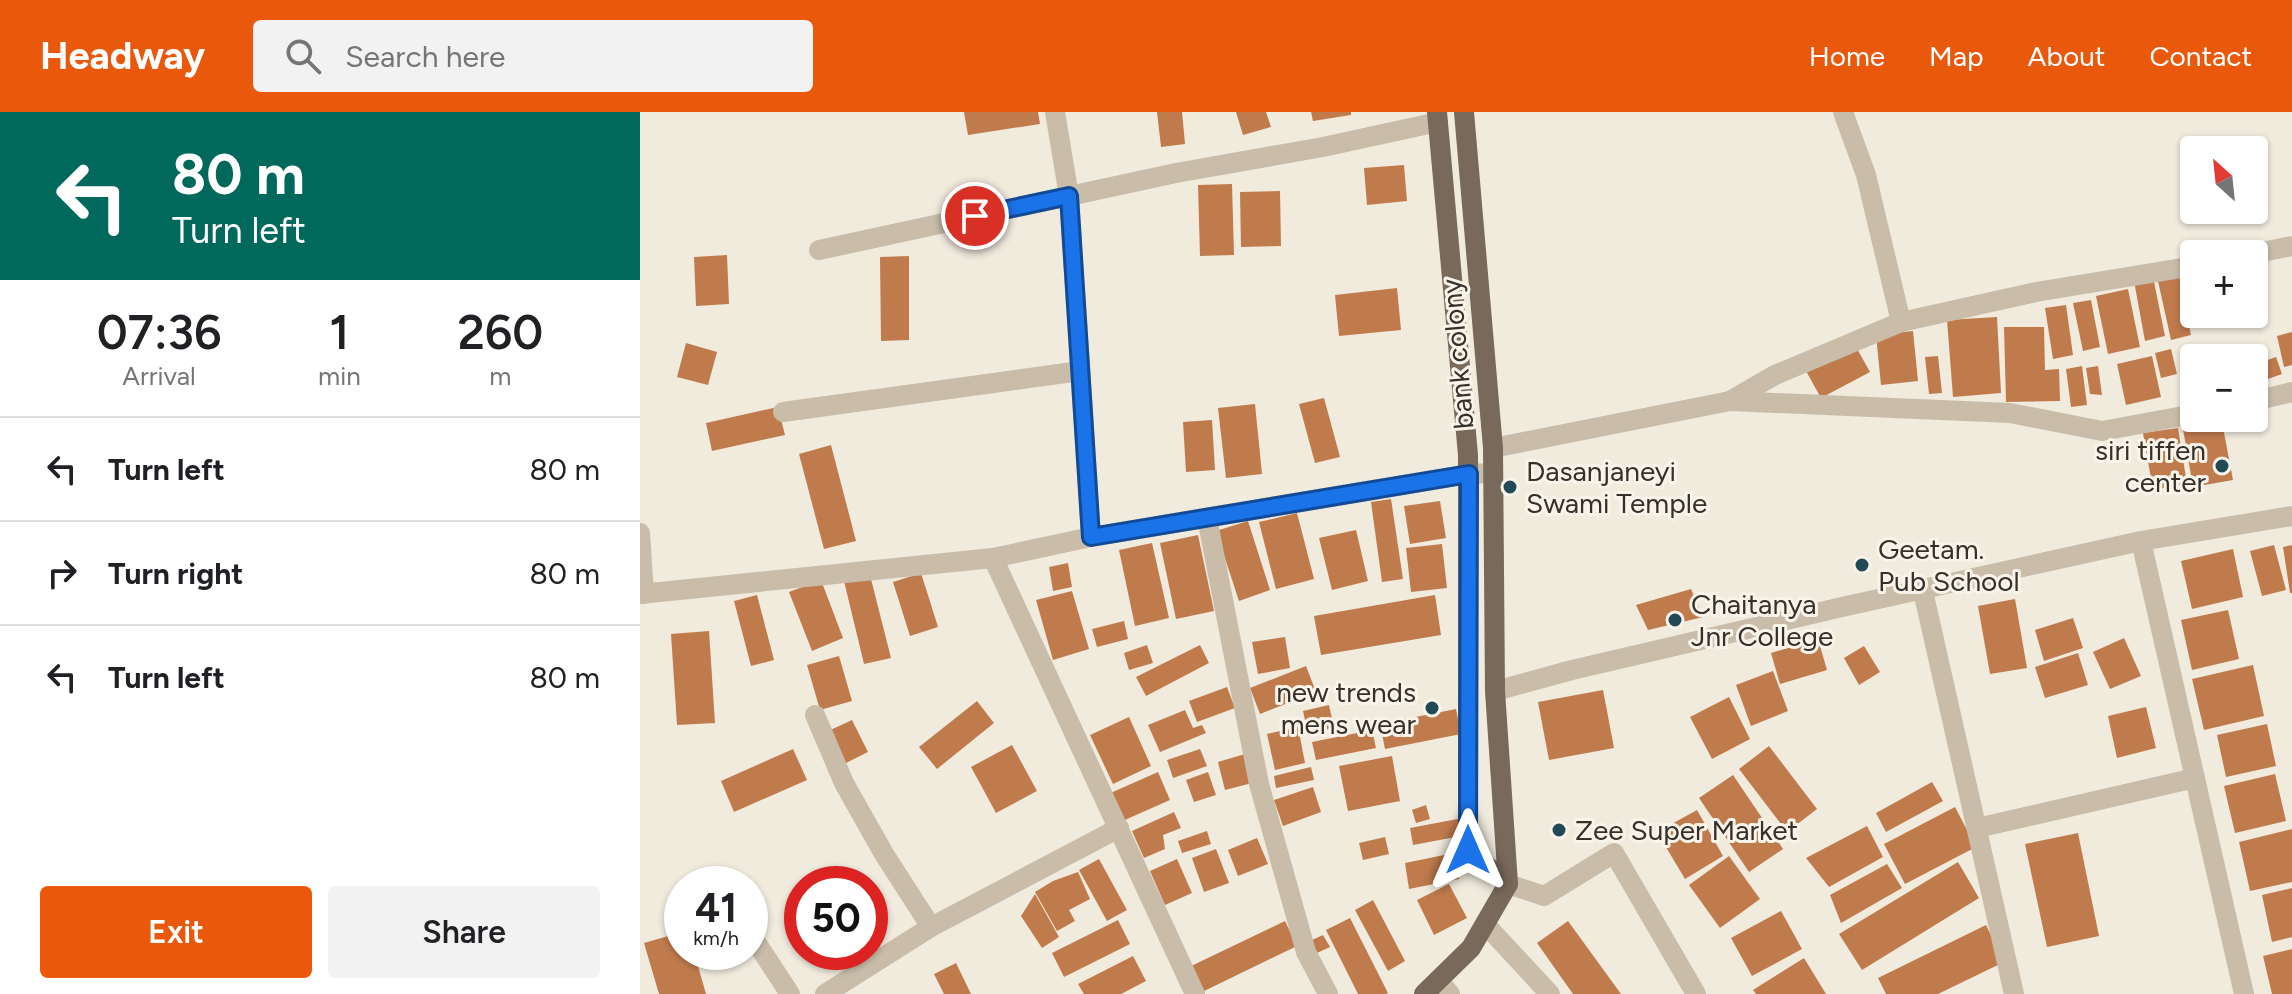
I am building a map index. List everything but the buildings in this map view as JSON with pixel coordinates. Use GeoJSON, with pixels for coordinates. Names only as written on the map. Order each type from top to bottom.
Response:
{"type":"FeatureCollection","features":[{"type":"Feature","properties":{"kind":"main road","name":"bank colony"},"geometry":{"type":"LineString","coordinates":[[1464,112],[1493,448],[1495,691],[1508,884]]}},
{"type":"Feature","properties":{"kind":"main road"},"geometry":{"type":"LineString","coordinates":[[1437,989],[1471,948],[1508,884],[1468,850],[1469,474],[1438,117]]}},
{"type":"Feature","properties":{"kind":"street"},"geometry":{"type":"LineString","coordinates":[[1055,112],[1069,196],[1091,537]]}},
{"type":"Feature","properties":{"kind":"street"},"geometry":{"type":"LineString","coordinates":[[1843,112],[1866,175],[1901,322]]}},
{"type":"Feature","properties":{"kind":"street"},"geometry":{"type":"LineString","coordinates":[[819,250],[1176,173],[1323,147],[1438,117]]}},
{"type":"Feature","properties":{"kind":"street"},"geometry":{"type":"LineString","coordinates":[[2268,251],[2292,246]]}},
{"type":"Feature","properties":{"kind":"street"},"geometry":{"type":"LineString","coordinates":[[1730,401],[1775,375],[1901,322],[2036,292],[2180,268]]}},
{"type":"Feature","properties":{"kind":"street"},"geometry":{"type":"LineString","coordinates":[[783,412],[1080,371]]}},
{"type":"Feature","properties":{"kind":"street"},"geometry":{"type":"LineString","coordinates":[[2268,398],[2292,392]]}},
{"type":"Feature","properties":{"kind":"street"},"geometry":{"type":"LineString","coordinates":[[1493,448],[1730,401],[2010,413],[2102,431],[2180,417]]}},
{"type":"Feature","properties":{"kind":"street"},"geometry":{"type":"LineString","coordinates":[[640,533],[642,594],[993,558],[1091,537],[1469,474],[1493,473]]}},
{"type":"Feature","properties":{"kind":"street"},"geometry":{"type":"LineString","coordinates":[[1495,691],[1712,636],[2141,541],[2292,516]]}},
{"type":"Feature","properties":{"kind":"street"},"geometry":{"type":"LineString","coordinates":[[1207,518],[1259,784],[1306,952],[1328,994]]}},
{"type":"Feature","properties":{"kind":"street"},"geometry":{"type":"LineString","coordinates":[[2141,541],[2244,994]]}},
{"type":"Feature","properties":{"kind":"street"},"geometry":{"type":"LineString","coordinates":[[993,558],[1195,994]]}},
{"type":"Feature","properties":{"kind":"street"},"geometry":{"type":"LineString","coordinates":[[1923,591],[2014,994]]}},
{"type":"Feature","properties":{"kind":"street"},"geometry":{"type":"LineString","coordinates":[[815,715],[844,783],[884,854],[931,927]]}},
{"type":"Feature","properties":{"kind":"street"},"geometry":{"type":"LineString","coordinates":[[1977,828],[2195,778]]}},
{"type":"Feature","properties":{"kind":"street"},"geometry":{"type":"LineString","coordinates":[[825,994],[931,927],[1119,828]]}},
{"type":"Feature","properties":{"kind":"street"},"geometry":{"type":"LineString","coordinates":[[1508,884],[1544,896],[1614,853],[1696,994]]}},
{"type":"Feature","properties":{"kind":"street"},"geometry":{"type":"LineString","coordinates":[[1485,924],[1550,994]]}},
{"type":"Feature","properties":{"kind":"street"},"geometry":{"type":"LineString","coordinates":[[768,960],[790,994]]}},
{"type":"Feature","properties":{"kind":"place","name":"siri tiffen center"},"geometry":{"type":"Point","coordinates":[2222,466]}},
{"type":"Feature","properties":{"kind":"place","name":"Dasanjaneyi Swami Temple"},"geometry":{"type":"Point","coordinates":[1510,487]}},
{"type":"Feature","properties":{"kind":"place","name":"Geetam. Pub School"},"geometry":{"type":"Point","coordinates":[1862,565]}},
{"type":"Feature","properties":{"kind":"place","name":"Chaitanya Jnr College"},"geometry":{"type":"Point","coordinates":[1675,620]}},
{"type":"Feature","properties":{"kind":"place","name":"new trends mens wear"},"geometry":{"type":"Point","coordinates":[1432,708]}},
{"type":"Feature","properties":{"kind":"place","name":"Zee Super Market"},"geometry":{"type":"Point","coordinates":[1559,830]}},
{"type":"Feature","properties":{"kind":"route"},"geometry":{"type":"LineString","coordinates":[[975,216],[1069,196],[1091,537],[1469,474],[1468,850]]}}]}
